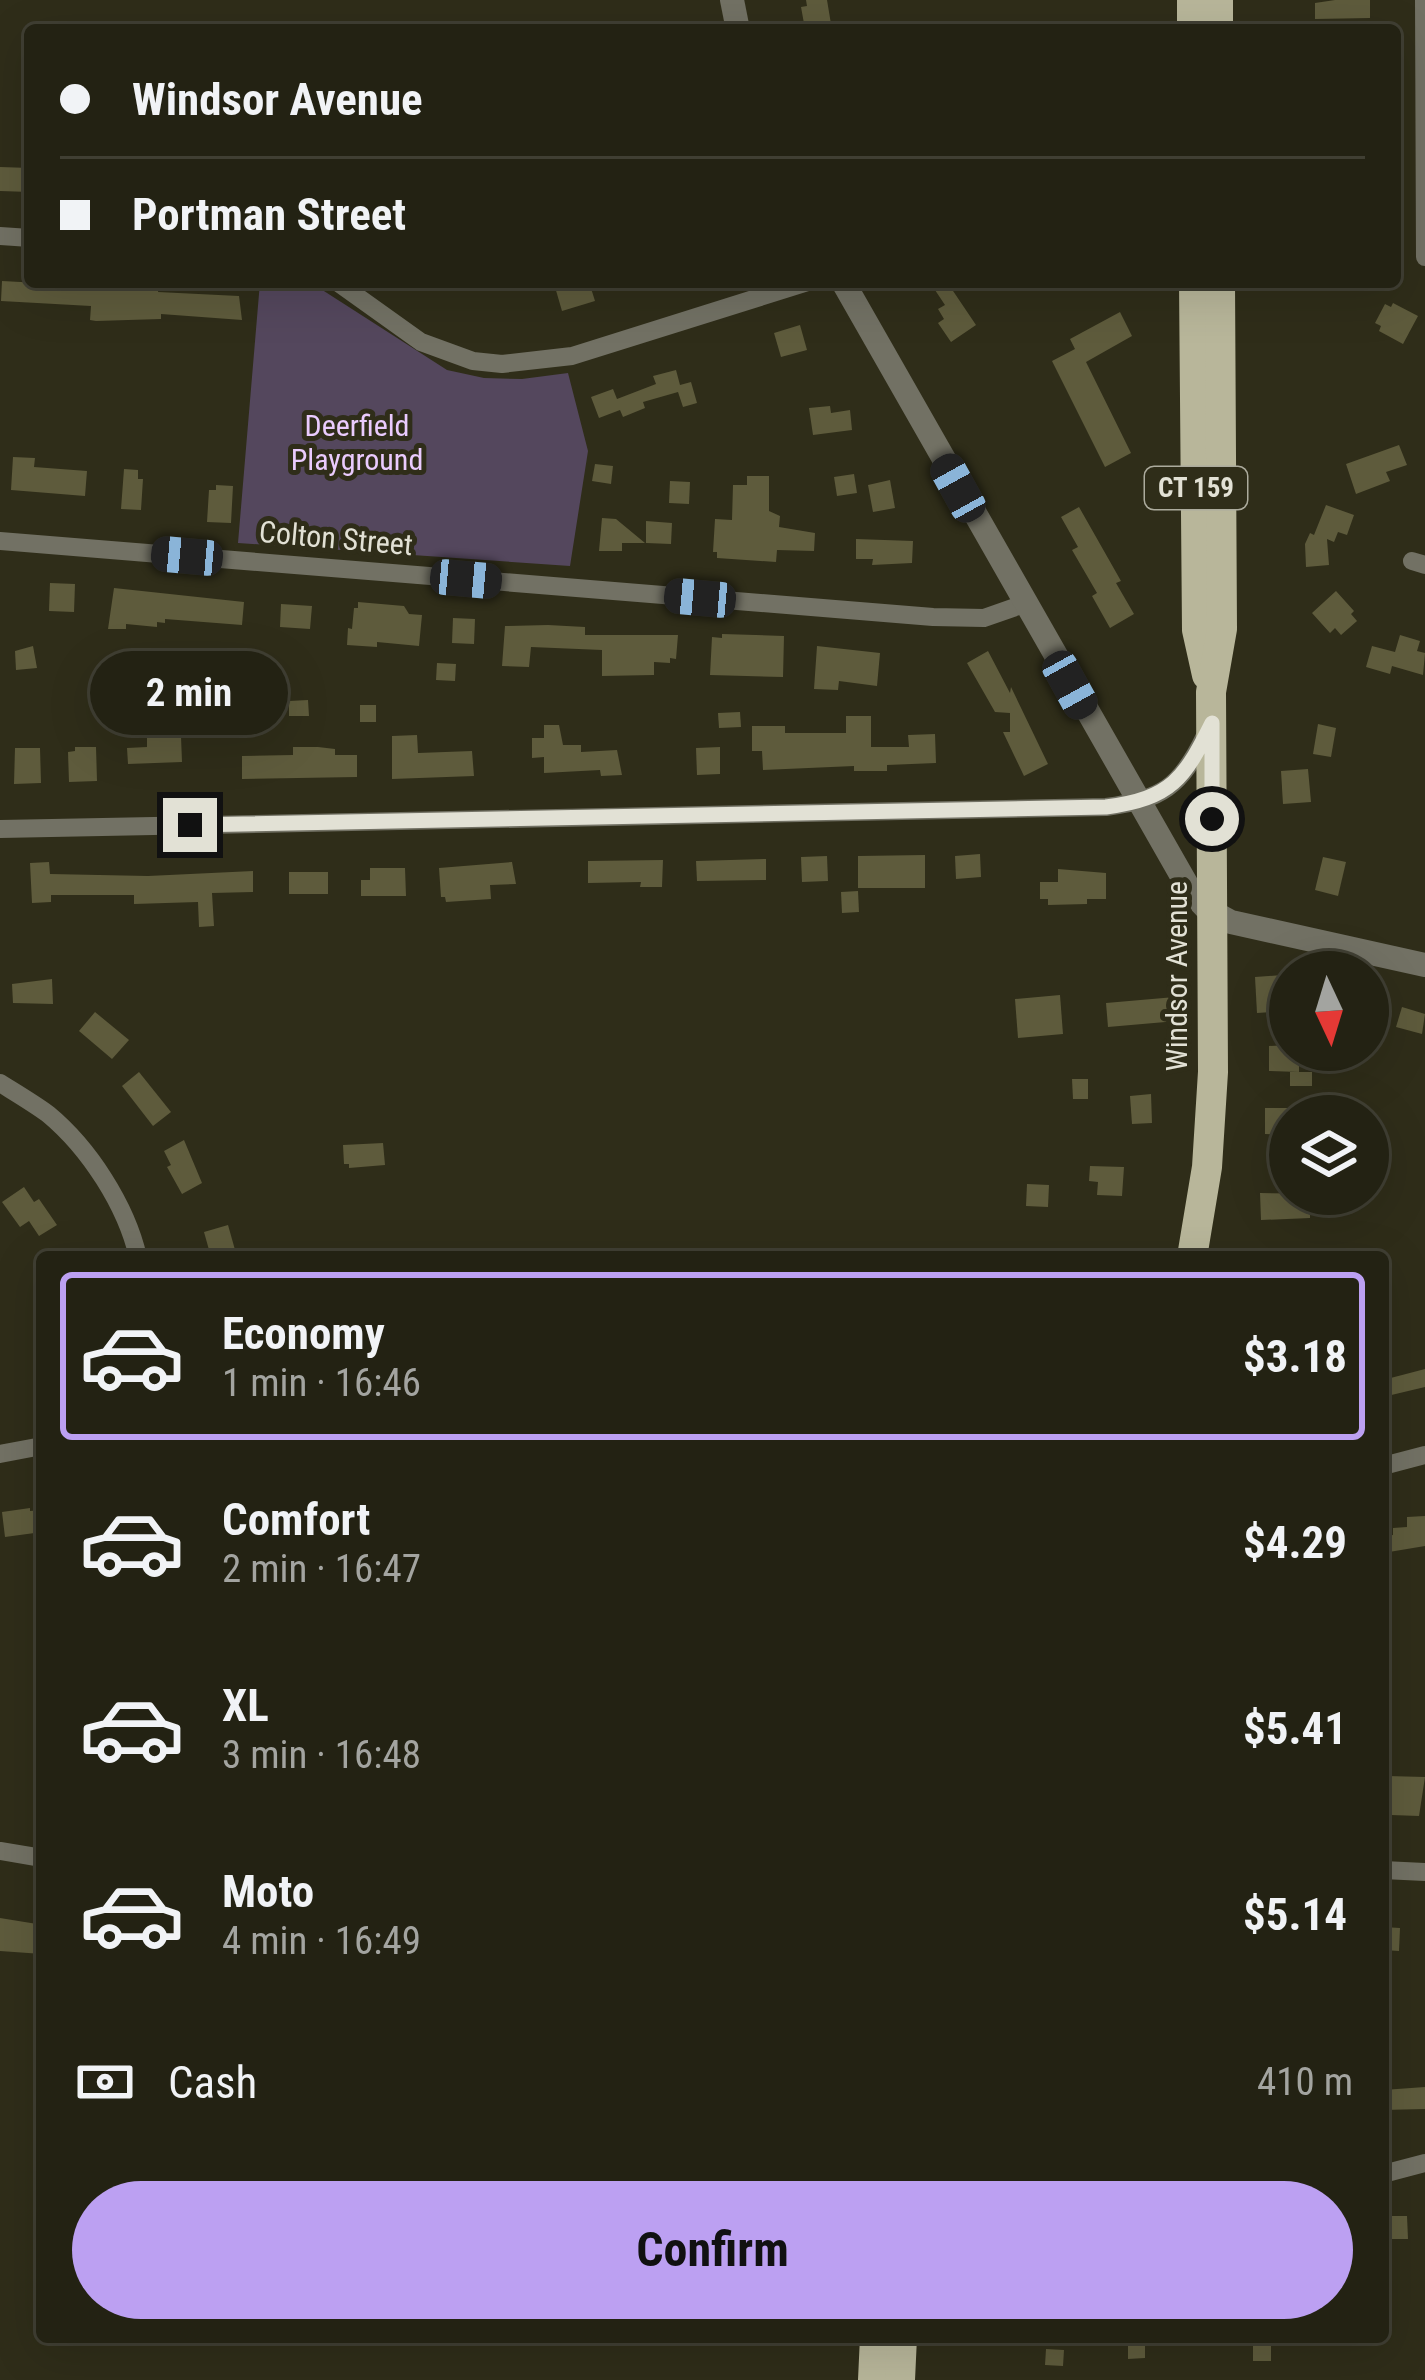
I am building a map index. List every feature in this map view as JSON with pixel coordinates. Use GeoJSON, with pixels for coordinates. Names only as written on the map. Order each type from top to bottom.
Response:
{"type":"FeatureCollection","features":[{"type":"Feature","properties":{"kind":"main road","name":"Windsor Avenue"},"geometry":{"type":"LineString","coordinates":[[1194,288],[1197,630],[1212,708]]}},
{"type":"Feature","properties":{"kind":"main road","name":"Windsor Avenue"},"geometry":{"type":"LineString","coordinates":[[1193,1251],[1211,1129],[1212,708],[1222,629],[1220,288]]}},
{"type":"Feature","properties":{"kind":"main road"},"geometry":{"type":"LineString","coordinates":[[873,2380],[875,2343]]}},
{"type":"Feature","properties":{"kind":"main road"},"geometry":{"type":"LineString","coordinates":[[900,2380],[902,2343]]}},
{"type":"Feature","properties":{"kind":"street"},"geometry":{"type":"LineString","coordinates":[[1424,0],[1425,256]]}},
{"type":"Feature","properties":{"kind":"street"},"geometry":{"type":"LineString","coordinates":[[345,288],[421,342],[473,361],[502,364],[572,356],[789,288]]}},
{"type":"Feature","properties":{"kind":"street"},"geometry":{"type":"LineString","coordinates":[[846,288],[1182,881],[1212,912],[1242,926],[1425,965]]}},
{"type":"Feature","properties":{"kind":"street","name":"Colton Street"},"geometry":{"type":"LineString","coordinates":[[0,541],[933,617],[984,618],[1024,604]]}},
{"type":"Feature","properties":{"kind":"street"},"geometry":{"type":"LineString","coordinates":[[0,829],[1044,809],[1136,802],[1179,781],[1212,708]]}},
{"type":"Feature","properties":{"kind":"street"},"geometry":{"type":"LineString","coordinates":[[0,1083],[49,1115],[89,1159],[113,1196],[136,1251]]}},
{"type":"Feature","properties":{"kind":"street"},"geometry":{"type":"LineString","coordinates":[[0,1454],[36,1447]]}},
{"type":"Feature","properties":{"kind":"street"},"geometry":{"type":"LineString","coordinates":[[1389,1464],[1425,1455]]}},
{"type":"Feature","properties":{"kind":"street"},"geometry":{"type":"LineString","coordinates":[[0,1851],[36,1857]]}},
{"type":"Feature","properties":{"kind":"street"},"geometry":{"type":"LineString","coordinates":[[1389,1870],[1425,1873]]}},
{"type":"Feature","properties":{"kind":"street"},"geometry":{"type":"LineString","coordinates":[[1389,2172],[1425,2163]]}},
{"type":"Feature","properties":{"kind":"green space","name":"Deerfield Playground"},"geometry":{"type":"Polygon","coordinates":[[[259,288],[319,288],[447,370],[522,379],[568,373],[588,451],[570,566],[238,543],[259,288]]]}},
{"type":"Feature","properties":{"kind":"building"},"geometry":{"type":"Polygon","coordinates":[[[806,0],[827,0],[831,24],[804,24],[801,7],[807,6],[806,0]]]}},
{"type":"Feature","properties":{"kind":"building"},"geometry":{"type":"Polygon","coordinates":[[[1370,0],[1370,18],[1315,19],[1315,3],[1370,0]]]}},
{"type":"Feature","properties":{"kind":"building"},"geometry":{"type":"Polygon","coordinates":[[[0,167],[24,168],[24,192],[0,191],[0,167]]]}},
{"type":"Feature","properties":{"kind":"building"},"geometry":{"type":"Polygon","coordinates":[[[2,281],[24,282],[24,288],[159,288],[158,292],[239,296],[242,320],[161,314],[161,319],[96,321],[90,320],[91,306],[1,301],[2,281]]]}},
{"type":"Feature","properties":{"kind":"building"},"geometry":{"type":"Polygon","coordinates":[[[555,288],[591,288],[595,301],[562,311],[555,288]]]}},
{"type":"Feature","properties":{"kind":"building"},"geometry":{"type":"Polygon","coordinates":[[[951,288],[976,325],[951,342],[938,323],[944,319],[938,309],[945,305],[935,290],[951,288]]]}},
{"type":"Feature","properties":{"kind":"building"},"geometry":{"type":"Polygon","coordinates":[[[1393,303],[1418,316],[1403,344],[1379,331],[1381,326],[1375,323],[1385,304],[1391,307],[1393,303]]]}},
{"type":"Feature","properties":{"kind":"building"},"geometry":{"type":"Polygon","coordinates":[[[1120,312],[1132,336],[1086,362],[1131,453],[1105,467],[1052,361],[1075,349],[1070,339],[1120,312]]]}},
{"type":"Feature","properties":{"kind":"building"},"geometry":{"type":"Polygon","coordinates":[[[800,325],[807,350],[781,357],[774,333],[800,325]]]}},
{"type":"Feature","properties":{"kind":"building"},"geometry":{"type":"Polygon","coordinates":[[[676,370],[680,385],[691,382],[697,403],[683,407],[678,392],[643,402],[645,408],[623,417],[620,410],[599,418],[591,397],[613,389],[617,399],[656,384],[653,376],[676,370]]]}},
{"type":"Feature","properties":{"kind":"building"},"geometry":{"type":"Polygon","coordinates":[[[830,406],[831,413],[850,410],[852,430],[813,435],[809,408],[830,406]]]}},
{"type":"Feature","properties":{"kind":"building"},"geometry":{"type":"Polygon","coordinates":[[[1399,445],[1407,465],[1386,472],[1390,481],[1356,494],[1346,464],[1399,445]]]}},
{"type":"Feature","properties":{"kind":"building"},"geometry":{"type":"Polygon","coordinates":[[[13,457],[35,458],[34,467],[87,471],[85,496],[11,490],[13,457]]]}},
{"type":"Feature","properties":{"kind":"building"},"geometry":{"type":"Polygon","coordinates":[[[595,464],[613,466],[611,484],[592,481],[595,464]]]}},
{"type":"Feature","properties":{"kind":"building"},"geometry":{"type":"Polygon","coordinates":[[[124,469],[138,470],[138,479],[143,479],[141,510],[121,509],[124,469]]]}},
{"type":"Feature","properties":{"kind":"building"},"geometry":{"type":"Polygon","coordinates":[[[854,474],[857,493],[837,496],[834,477],[854,474]]]}},
{"type":"Feature","properties":{"kind":"building"},"geometry":{"type":"Polygon","coordinates":[[[747,476],[769,476],[769,511],[780,516],[779,527],[815,533],[814,551],[777,550],[776,562],[717,558],[713,552],[715,519],[732,520],[733,485],[747,485],[747,476]]]}},
{"type":"Feature","properties":{"kind":"building"},"geometry":{"type":"Polygon","coordinates":[[[890,480],[895,508],[873,512],[868,485],[890,480]]]}},
{"type":"Feature","properties":{"kind":"building"},"geometry":{"type":"Polygon","coordinates":[[[670,481],[690,482],[689,504],[669,503],[670,481]]]}},
{"type":"Feature","properties":{"kind":"building"},"geometry":{"type":"Polygon","coordinates":[[[216,485],[233,486],[231,523],[207,522],[209,490],[216,490],[216,485]]]}},
{"type":"Feature","properties":{"kind":"building"},"geometry":{"type":"Polygon","coordinates":[[[1326,505],[1354,515],[1347,535],[1338,532],[1334,542],[1327,539],[1329,565],[1306,567],[1305,544],[1310,533],[1314,535],[1326,505]]]}},
{"type":"Feature","properties":{"kind":"building"},"geometry":{"type":"Polygon","coordinates":[[[1079,507],[1134,614],[1110,628],[1061,517],[1079,507]]]}},
{"type":"Feature","properties":{"kind":"building"},"geometry":{"type":"Polygon","coordinates":[[[602,518],[616,519],[645,543],[622,543],[622,551],[599,551],[602,518]]]}},
{"type":"Feature","properties":{"kind":"building"},"geometry":{"type":"Polygon","coordinates":[[[646,521],[672,523],[671,544],[646,543],[646,521]]]}},
{"type":"Feature","properties":{"kind":"building"},"geometry":{"type":"Polygon","coordinates":[[[856,539],[913,541],[912,563],[872,565],[873,559],[856,559],[856,539]]]}},
{"type":"Feature","properties":{"kind":"building"},"geometry":{"type":"Polygon","coordinates":[[[50,583],[75,584],[74,612],[49,611],[50,583]]]}},
{"type":"Feature","properties":{"kind":"building"},"geometry":{"type":"Polygon","coordinates":[[[114,588],[244,602],[242,625],[165,619],[157,627],[126,624],[126,629],[108,629],[114,588]]]}},
{"type":"Feature","properties":{"kind":"building"},"geometry":{"type":"Polygon","coordinates":[[[1336,591],[1357,621],[1341,635],[1335,628],[1330,633],[1312,613],[1336,591]]]}},
{"type":"Feature","properties":{"kind":"building"},"geometry":{"type":"Polygon","coordinates":[[[358,602],[404,606],[409,614],[422,615],[419,646],[347,645],[358,602]]]}},
{"type":"Feature","properties":{"kind":"building"},"geometry":{"type":"Polygon","coordinates":[[[281,604],[312,606],[310,629],[280,627],[281,604]]]}},
{"type":"Feature","properties":{"kind":"building"},"geometry":{"type":"Polygon","coordinates":[[[453,618],[475,619],[474,644],[452,643],[453,618]]]}},
{"type":"Feature","properties":{"kind":"building"},"geometry":{"type":"Polygon","coordinates":[[[505,626],[585,627],[585,635],[678,635],[676,659],[654,662],[654,675],[602,676],[602,650],[531,647],[529,667],[502,666],[505,626]]]}},
{"type":"Feature","properties":{"kind":"building"},"geometry":{"type":"Polygon","coordinates":[[[722,634],[784,636],[783,677],[710,675],[712,637],[722,638],[722,634]]]}},
{"type":"Feature","properties":{"kind":"building"},"geometry":{"type":"Polygon","coordinates":[[[1400,635],[1420,641],[1417,651],[1425,653],[1423,675],[1392,666],[1390,674],[1366,667],[1372,646],[1395,652],[1400,635]]]}},
{"type":"Feature","properties":{"kind":"building"},"geometry":{"type":"Polygon","coordinates":[[[33,646],[37,668],[16,670],[15,651],[33,646]]]}},
{"type":"Feature","properties":{"kind":"building"},"geometry":{"type":"Polygon","coordinates":[[[817,646],[880,653],[877,686],[839,681],[838,690],[814,689],[817,646]]]}},
{"type":"Feature","properties":{"kind":"building"},"geometry":{"type":"Polygon","coordinates":[[[988,651],[1048,764],[1024,776],[1003,732],[1010,732],[1010,713],[995,712],[967,663],[988,651]]]}},
{"type":"Feature","properties":{"kind":"building"},"geometry":{"type":"Polygon","coordinates":[[[437,663],[456,664],[455,681],[436,680],[437,663]]]}},
{"type":"Feature","properties":{"kind":"building"},"geometry":{"type":"Polygon","coordinates":[[[308,700],[309,716],[289,716],[289,701],[308,700]]]}},
{"type":"Feature","properties":{"kind":"building"},"geometry":{"type":"Polygon","coordinates":[[[360,705],[376,705],[376,722],[360,722],[360,705]]]}},
{"type":"Feature","properties":{"kind":"building"},"geometry":{"type":"Polygon","coordinates":[[[740,712],[741,727],[719,728],[718,713],[740,712]]]}},
{"type":"Feature","properties":{"kind":"building"},"geometry":{"type":"Polygon","coordinates":[[[846,716],[871,716],[871,747],[909,747],[908,735],[935,734],[936,763],[887,765],[887,771],[854,771],[854,766],[763,770],[762,751],[752,751],[752,726],[785,726],[785,733],[846,733],[846,716]]]}},
{"type":"Feature","properties":{"kind":"building"},"geometry":{"type":"Polygon","coordinates":[[[1318,724],[1336,728],[1331,757],[1313,754],[1318,724]]]}},
{"type":"Feature","properties":{"kind":"building"},"geometry":{"type":"Polygon","coordinates":[[[544,725],[559,725],[563,745],[581,745],[581,752],[617,750],[622,775],[601,776],[600,770],[544,773],[544,757],[532,758],[532,738],[544,738],[544,725]]]}},
{"type":"Feature","properties":{"kind":"building"},"geometry":{"type":"Polygon","coordinates":[[[417,735],[418,753],[472,751],[474,776],[392,779],[392,736],[417,735]]]}},
{"type":"Feature","properties":{"kind":"building"},"geometry":{"type":"Polygon","coordinates":[[[181,736],[182,762],[128,764],[127,748],[147,747],[147,738],[181,736]]]}},
{"type":"Feature","properties":{"kind":"building"},"geometry":{"type":"Polygon","coordinates":[[[75,747],[96,747],[97,781],[69,782],[68,752],[75,747]]]}},
{"type":"Feature","properties":{"kind":"building"},"geometry":{"type":"Polygon","coordinates":[[[293,747],[357,755],[357,777],[242,779],[242,756],[293,755],[293,747]]]}},
{"type":"Feature","properties":{"kind":"building"},"geometry":{"type":"Polygon","coordinates":[[[720,747],[720,774],[697,775],[696,748],[720,747]]]}},
{"type":"Feature","properties":{"kind":"building"},"geometry":{"type":"Polygon","coordinates":[[[15,748],[40,748],[41,783],[14,784],[15,748]]]}},
{"type":"Feature","properties":{"kind":"building"},"geometry":{"type":"Polygon","coordinates":[[[1308,769],[1311,802],[1283,804],[1281,771],[1308,769]]]}},
{"type":"Feature","properties":{"kind":"building"},"geometry":{"type":"Polygon","coordinates":[[[980,854],[981,877],[956,879],[955,856],[980,854]]]}},
{"type":"Feature","properties":{"kind":"building"},"geometry":{"type":"Polygon","coordinates":[[[925,855],[925,888],[858,888],[858,856],[925,855]]]}},
{"type":"Feature","properties":{"kind":"building"},"geometry":{"type":"Polygon","coordinates":[[[827,856],[828,881],[802,882],[801,857],[827,856]]]}},
{"type":"Feature","properties":{"kind":"building"},"geometry":{"type":"Polygon","coordinates":[[[1323,857],[1346,862],[1338,896],[1315,890],[1323,857]]]}},
{"type":"Feature","properties":{"kind":"building"},"geometry":{"type":"Polygon","coordinates":[[[766,859],[766,880],[697,881],[696,861],[766,859]]]}},
{"type":"Feature","properties":{"kind":"building"},"geometry":{"type":"Polygon","coordinates":[[[663,860],[662,887],[640,887],[641,882],[588,883],[588,861],[663,860]]]}},
{"type":"Feature","properties":{"kind":"building"},"geometry":{"type":"Polygon","coordinates":[[[49,862],[50,874],[253,871],[253,892],[212,893],[214,926],[199,927],[198,902],[134,904],[134,895],[51,895],[51,902],[32,903],[30,863],[49,862]]]}},
{"type":"Feature","properties":{"kind":"building"},"geometry":{"type":"Polygon","coordinates":[[[512,862],[516,884],[490,885],[491,899],[446,902],[441,897],[439,868],[512,862]]]}},
{"type":"Feature","properties":{"kind":"building"},"geometry":{"type":"Polygon","coordinates":[[[370,868],[405,868],[406,896],[361,896],[361,880],[370,880],[370,868]]]}},
{"type":"Feature","properties":{"kind":"building"},"geometry":{"type":"Polygon","coordinates":[[[1058,869],[1106,873],[1106,899],[1048,905],[1048,899],[1040,899],[1040,882],[1058,882],[1058,869]]]}},
{"type":"Feature","properties":{"kind":"building"},"geometry":{"type":"Polygon","coordinates":[[[289,872],[328,872],[328,894],[289,894],[289,872]]]}},
{"type":"Feature","properties":{"kind":"building"},"geometry":{"type":"Polygon","coordinates":[[[858,891],[859,912],[842,913],[841,892],[858,891]]]}},
{"type":"Feature","properties":{"kind":"building"},"geometry":{"type":"Polygon","coordinates":[[[1269,976],[1269,1012],[1257,1013],[1255,977],[1269,976]]]}},
{"type":"Feature","properties":{"kind":"building"},"geometry":{"type":"Polygon","coordinates":[[[52,979],[53,1004],[13,1003],[12,984],[52,979]]]}},
{"type":"Feature","properties":{"kind":"building"},"geometry":{"type":"Polygon","coordinates":[[[1060,995],[1063,1034],[1018,1038],[1015,999],[1060,995]]]}},
{"type":"Feature","properties":{"kind":"building"},"geometry":{"type":"Polygon","coordinates":[[[1175,997],[1177,1021],[1108,1027],[1106,1003],[1175,997]]]}},
{"type":"Feature","properties":{"kind":"building"},"geometry":{"type":"Polygon","coordinates":[[[1402,1007],[1425,1014],[1422,1034],[1396,1027],[1402,1007]]]}},
{"type":"Feature","properties":{"kind":"building"},"geometry":{"type":"Polygon","coordinates":[[[95,1012],[129,1040],[112,1059],[79,1031],[95,1012]]]}},
{"type":"Feature","properties":{"kind":"building"},"geometry":{"type":"Polygon","coordinates":[[[139,1072],[171,1112],[153,1126],[122,1086],[139,1072]]]}},
{"type":"Feature","properties":{"kind":"building"},"geometry":{"type":"Polygon","coordinates":[[[1290,1072],[1312,1072],[1312,1086],[1290,1086],[1290,1072]]]}},
{"type":"Feature","properties":{"kind":"building"},"geometry":{"type":"Polygon","coordinates":[[[1072,1079],[1088,1079],[1088,1099],[1073,1099],[1072,1079]]]}},
{"type":"Feature","properties":{"kind":"building"},"geometry":{"type":"Polygon","coordinates":[[[1151,1094],[1152,1123],[1132,1124],[1130,1096],[1151,1094]]]}},
{"type":"Feature","properties":{"kind":"building"},"geometry":{"type":"Polygon","coordinates":[[[1265,1108],[1269,1108],[1269,1134],[1265,1134],[1265,1108]]]}},
{"type":"Feature","properties":{"kind":"building"},"geometry":{"type":"Polygon","coordinates":[[[184,1140],[202,1183],[182,1194],[164,1151],[184,1140]]]}},
{"type":"Feature","properties":{"kind":"building"},"geometry":{"type":"Polygon","coordinates":[[[383,1143],[385,1165],[349,1168],[344,1164],[343,1145],[383,1143]]]}},
{"type":"Feature","properties":{"kind":"building"},"geometry":{"type":"Polygon","coordinates":[[[1090,1166],[1124,1167],[1122,1196],[1097,1195],[1098,1182],[1089,1181],[1090,1166]]]}},
{"type":"Feature","properties":{"kind":"building"},"geometry":{"type":"Polygon","coordinates":[[[1027,1184],[1049,1185],[1048,1207],[1026,1206],[1027,1184]]]}},
{"type":"Feature","properties":{"kind":"building"},"geometry":{"type":"Polygon","coordinates":[[[24,1187],[57,1225],[39,1236],[29,1221],[20,1227],[2,1202],[24,1187]]]}},
{"type":"Feature","properties":{"kind":"building"},"geometry":{"type":"Polygon","coordinates":[[[1260,1193],[1269,1193],[1269,1215],[1310,1215],[1310,1218],[1261,1220],[1260,1193]]]}},
{"type":"Feature","properties":{"kind":"building"},"geometry":{"type":"Polygon","coordinates":[[[228,1225],[235,1251],[209,1251],[204,1232],[228,1225]]]}},
{"type":"Feature","properties":{"kind":"building"},"geometry":{"type":"Polygon","coordinates":[[[1425,1369],[1425,1387],[1389,1396],[1389,1378],[1425,1369]]]}},
{"type":"Feature","properties":{"kind":"building"},"geometry":{"type":"Polygon","coordinates":[[[36,1510],[36,1533],[5,1537],[2,1512],[36,1510]]]}},
{"type":"Feature","properties":{"kind":"building"},"geometry":{"type":"Polygon","coordinates":[[[1425,1516],[1425,1546],[1389,1552],[1389,1535],[1393,1528],[1407,1527],[1407,1517],[1425,1516]]]}},
{"type":"Feature","properties":{"kind":"building"},"geometry":{"type":"Polygon","coordinates":[[[1389,1776],[1425,1777],[1419,1816],[1391,1815],[1389,1776]]]}},
{"type":"Feature","properties":{"kind":"building"},"geometry":{"type":"Polygon","coordinates":[[[0,1918],[36,1924],[36,1954],[0,1951],[0,1918]]]}},
{"type":"Feature","properties":{"kind":"building"},"geometry":{"type":"Polygon","coordinates":[[[1389,1927],[1400,1928],[1399,1951],[1389,1950],[1389,1927]]]}},
{"type":"Feature","properties":{"kind":"building"},"geometry":{"type":"Polygon","coordinates":[[[1425,2087],[1425,2109],[1389,2110],[1389,2090],[1425,2087]]]}},
{"type":"Feature","properties":{"kind":"building"},"geometry":{"type":"Polygon","coordinates":[[[1389,2216],[1407,2216],[1408,2239],[1389,2239],[1389,2216]]]}},
{"type":"Feature","properties":{"kind":"building"},"geometry":{"type":"Polygon","coordinates":[[[1128,2343],[1145,2343],[1145,2358],[1128,2359],[1128,2343]]]}},
{"type":"Feature","properties":{"kind":"building"},"geometry":{"type":"Polygon","coordinates":[[[1253,2343],[1271,2343],[1271,2361],[1253,2361],[1253,2343]]]}},
{"type":"Feature","properties":{"kind":"building"},"geometry":{"type":"Polygon","coordinates":[[[1046,2349],[1064,2350],[1063,2366],[1045,2365],[1046,2349]]]}},
{"type":"Feature","properties":{"kind":"route"},"geometry":{"type":"LineString","coordinates":[[190,825],[1106,807],[1150,798],[1179,781],[1212,723],[1212,819]]}}]}
